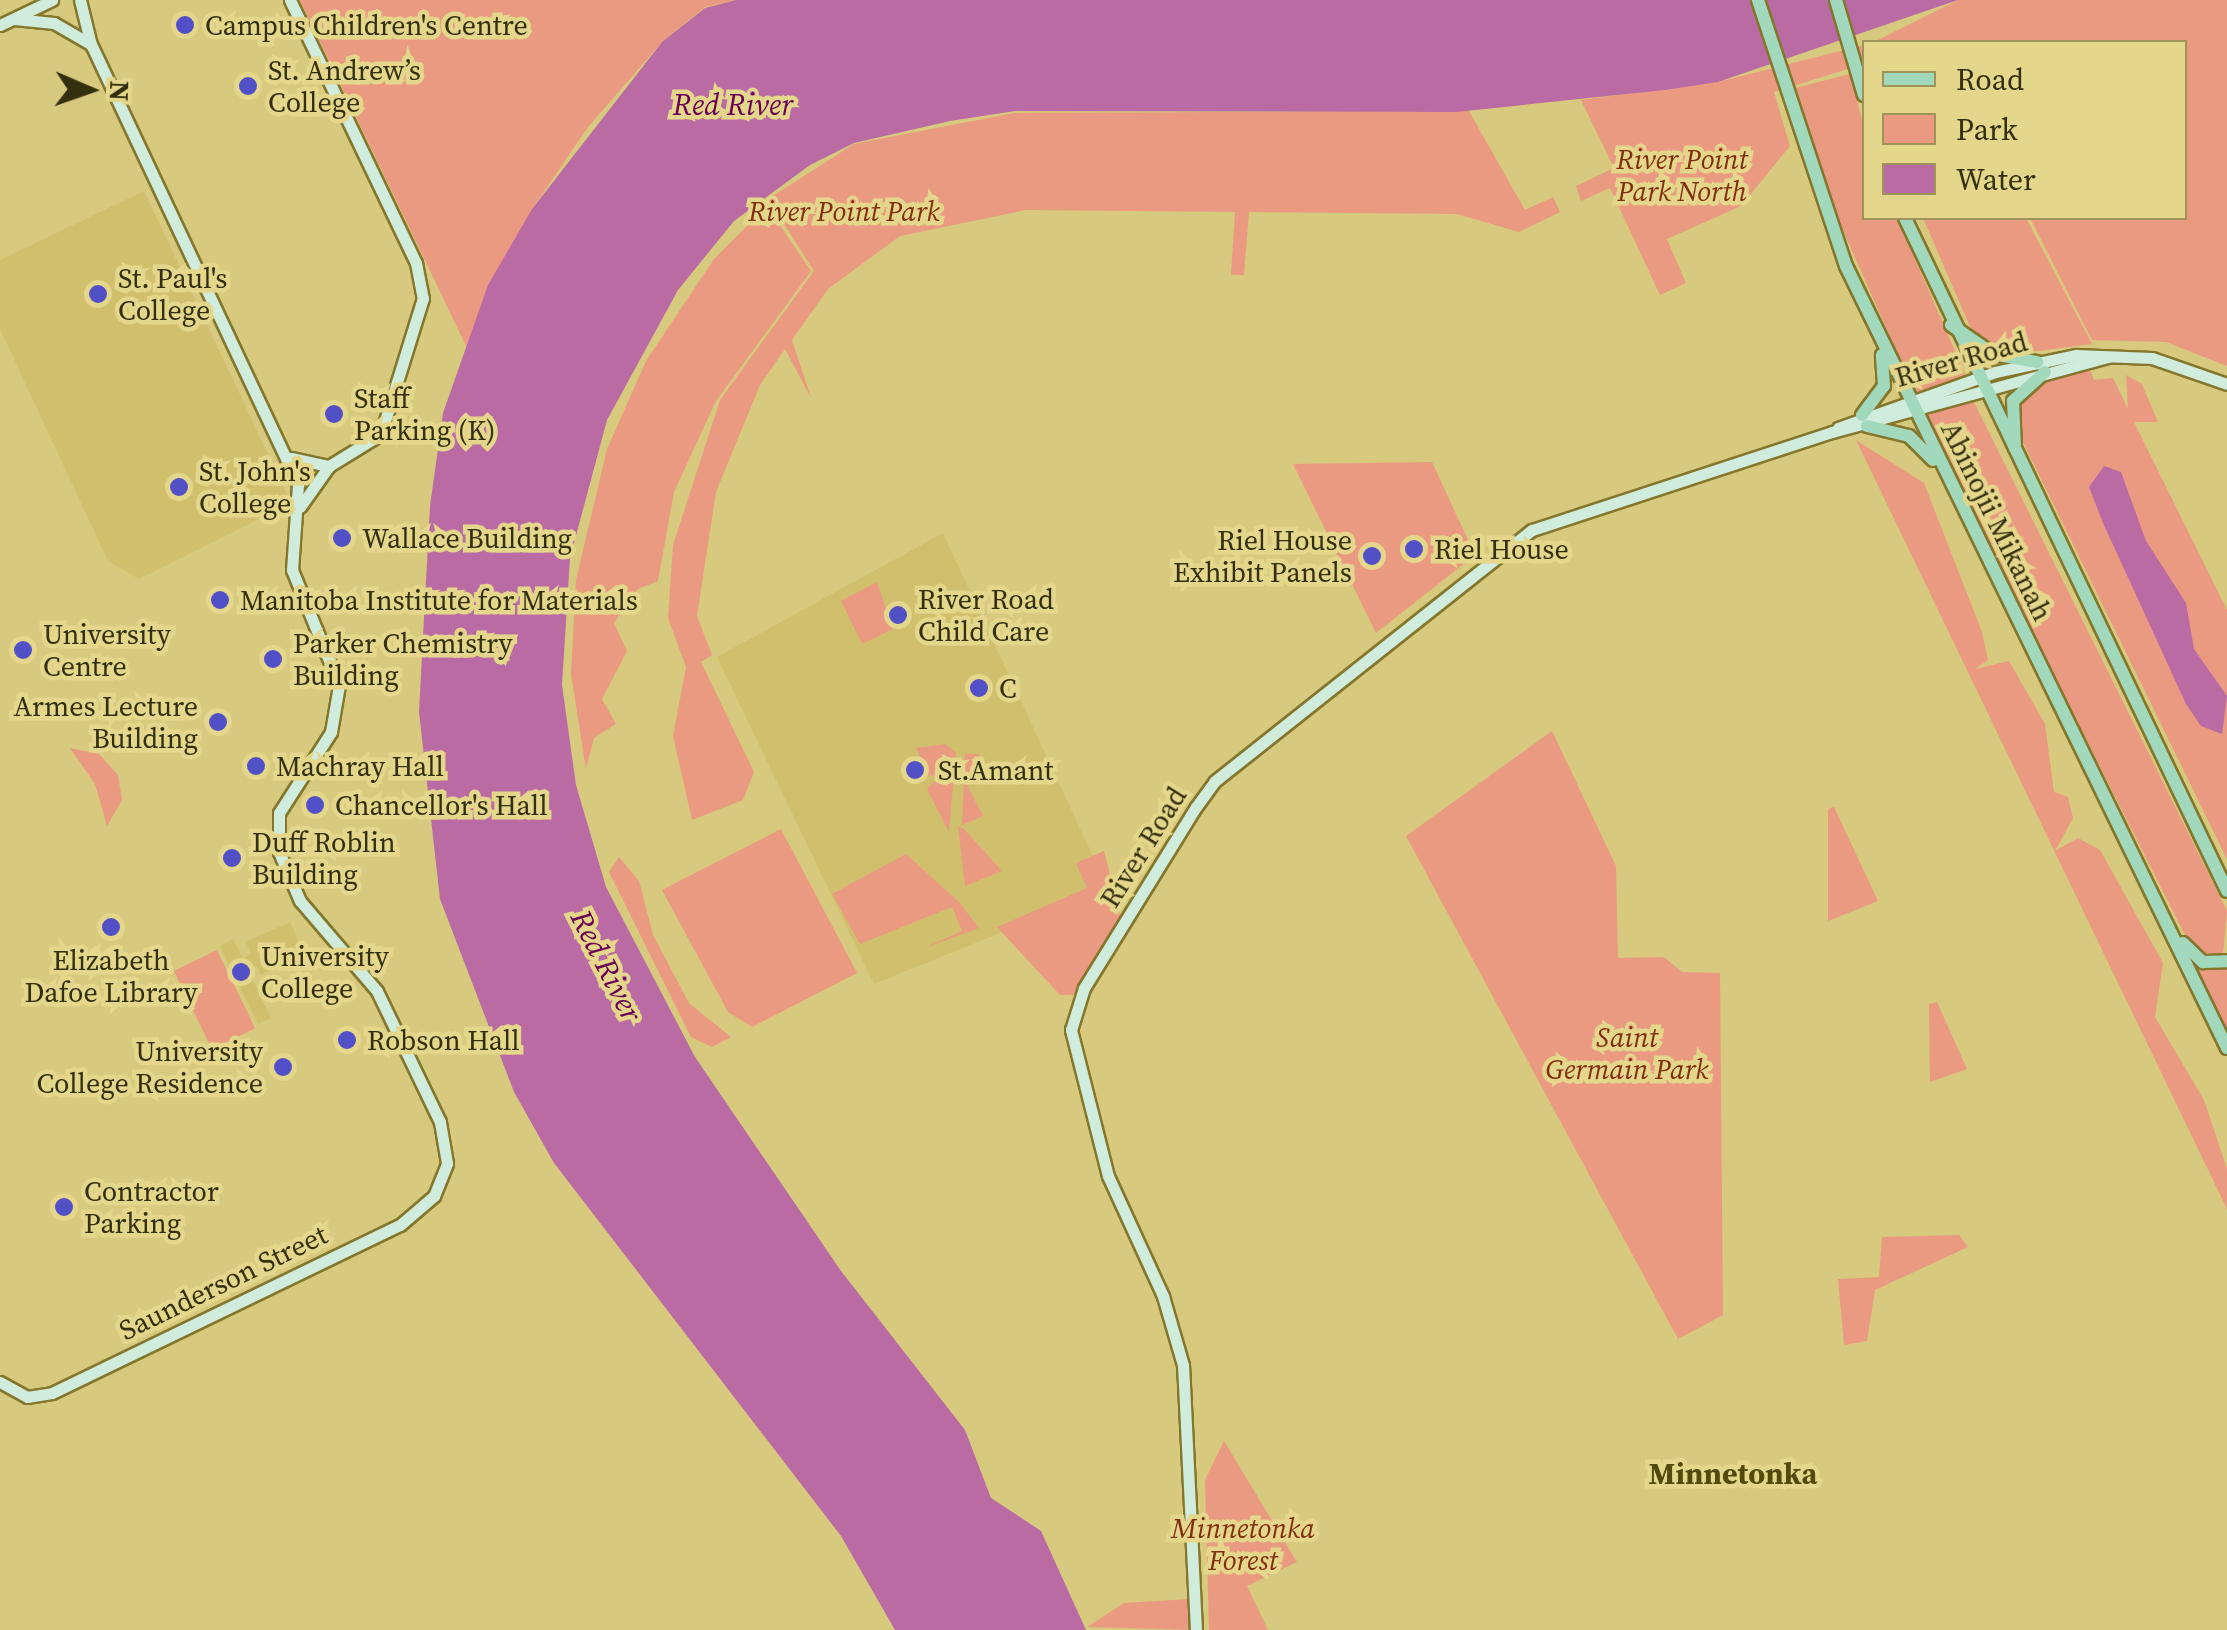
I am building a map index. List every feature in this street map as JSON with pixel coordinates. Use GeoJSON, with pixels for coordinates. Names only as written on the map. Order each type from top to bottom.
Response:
{"type":"FeatureCollection","features":[{"type":"Feature","properties":{"kind":"main road","name":"Abinojii Mikanah"},"geometry":{"type":"LineString","coordinates":[[1758,0],[1801,143],[1874,328],[2227,1048]]}},
{"type":"Feature","properties":{"kind":"main road"},"geometry":{"type":"LineString","coordinates":[[1836,0],[1862,87]]}},
{"type":"Feature","properties":{"kind":"main road","name":"Abinojii Mikanah"},"geometry":{"type":"LineString","coordinates":[[1906,220],[1949,323],[2227,891]]}},
{"type":"Feature","properties":{"kind":"main road"},"geometry":{"type":"LineString","coordinates":[[1949,323],[1992,354],[2041,367],[2013,401],[2016,461]]}},
{"type":"Feature","properties":{"kind":"main road"},"geometry":{"type":"LineString","coordinates":[[1874,328],[1886,374],[1865,420],[1908,436],[1948,478]]}},
{"type":"Feature","properties":{"kind":"main road"},"geometry":{"type":"LineString","coordinates":[[2124,836],[2188,951],[2203,962],[2227,961]]}},
{"type":"Feature","properties":{"kind":"street"},"geometry":{"type":"LineString","coordinates":[[0,26],[52,0]]}},
{"type":"Feature","properties":{"kind":"street"},"geometry":{"type":"LineString","coordinates":[[80,0],[91,45],[289,456],[295,516]]}},
{"type":"Feature","properties":{"kind":"street"},"geometry":{"type":"LineString","coordinates":[[290,0],[416,263],[423,298],[381,434],[329,466],[295,516]]}},
{"type":"Feature","properties":{"kind":"street"},"geometry":{"type":"LineString","coordinates":[[14,18],[54,23],[91,45]]}},
{"type":"Feature","properties":{"kind":"street","name":"River Road"},"geometry":{"type":"LineString","coordinates":[[1196,1630],[1182,1365],[1084,1096],[1072,1030],[1084,988],[1215,781],[1514,539],[1865,420],[2041,367],[2109,358],[2167,361],[2227,384]]}},
{"type":"Feature","properties":{"kind":"street"},"geometry":{"type":"LineString","coordinates":[[289,456],[329,466]]}},
{"type":"Feature","properties":{"kind":"street","name":"Saunderson Street"},"geometry":{"type":"LineString","coordinates":[[5,1386],[52,1393],[400,1225],[442,1182],[440,1122],[377,990],[300,901],[280,852],[279,813],[331,732],[339,684],[292,570],[295,516]]}},
{"type":"Feature","properties":{"kind":"shaded area"},"geometry":{"type":"Polygon","coordinates":[[[144,191],[291,503],[139,579],[108,561],[0,329],[0,260],[144,191]]]}},
{"type":"Feature","properties":{"kind":"shaded area","name":"St.Amant"},"geometry":{"type":"Polygon","coordinates":[[[943,533],[1116,906],[1005,931],[874,984],[717,657],[943,533]]]}},
{"type":"Feature","properties":{"kind":"shaded area","name":"University College"},"geometry":{"type":"Polygon","coordinates":[[[290,922],[305,954],[261,975],[257,966],[248,970],[271,1018],[258,1024],[220,946],[233,939],[243,958],[251,954],[246,942],[290,922]]]}},
{"type":"Feature","properties":{"kind":"green space"},"geometry":{"type":"Polygon","coordinates":[[[300,0],[736,0],[705,7],[662,42],[588,127],[532,209],[467,348],[300,0]]]}},
{"type":"Feature","properties":{"kind":"green space"},"geometry":{"type":"Polygon","coordinates":[[[1958,0],[2227,0],[2227,366],[2166,342],[2092,340],[2031,220],[2187,220],[2187,40],[1878,40],[1958,0]]]}},
{"type":"Feature","properties":{"kind":"green space","name":"River Point Park North"},"geometry":{"type":"Polygon","coordinates":[[[1862,46],[1862,65],[1774,92],[1790,146],[1741,206],[1667,239],[1686,283],[1660,295],[1610,188],[1581,201],[1576,186],[1614,168],[1581,100],[1718,82],[1862,46]]]}},
{"type":"Feature","properties":{"kind":"green space"},"geometry":{"type":"Polygon","coordinates":[[[1850,74],[1862,119],[1862,220],[1898,220],[1966,376],[1915,393],[1815,167],[1795,88],[1850,74]]]}},
{"type":"Feature","properties":{"kind":"green space","name":"River Point Park"},"geometry":{"type":"Polygon","coordinates":[[[1469,111],[1525,210],[1553,197],[1560,212],[1519,232],[1457,214],[1249,212],[1244,275],[1231,275],[1235,212],[1026,210],[900,236],[828,289],[792,340],[811,398],[785,349],[760,385],[716,492],[697,616],[712,655],[701,662],[754,772],[743,800],[692,820],[673,736],[686,667],[668,618],[673,545],[720,400],[814,271],[768,199],[854,144],[1014,113],[1469,111]]]}},
{"type":"Feature","properties":{"kind":"green space"},"geometry":{"type":"Polygon","coordinates":[[[767,206],[811,271],[716,401],[674,492],[658,581],[638,589],[614,623],[627,651],[602,699],[616,724],[594,738],[586,769],[571,674],[576,580],[607,449],[646,361],[714,259],[767,206]]]}},
{"type":"Feature","properties":{"kind":"green space"},"geometry":{"type":"Polygon","coordinates":[[[1924,220],[2027,220],[2092,344],[2022,353],[1975,338],[1924,220]]]}},
{"type":"Feature","properties":{"kind":"green space"},"geometry":{"type":"Polygon","coordinates":[[[2089,367],[2094,380],[2113,378],[2128,409],[2126,375],[2142,384],[2158,422],[2134,422],[2227,610],[2227,859],[2019,434],[2016,405],[2040,378],[2089,367]]]}},
{"type":"Feature","properties":{"kind":"green space"},"geometry":{"type":"Polygon","coordinates":[[[1972,398],[2227,911],[2223,956],[2193,951],[1923,416],[1972,398]]]}},
{"type":"Feature","properties":{"kind":"green space"},"geometry":{"type":"Polygon","coordinates":[[[1856,440],[1924,483],[1982,632],[1988,660],[1975,669],[2009,661],[2045,724],[2054,792],[2068,797],[2073,818],[2055,851],[2078,838],[2100,850],[2163,963],[2155,1017],[2204,1100],[2227,1169],[2227,1209],[1856,440]]]}},
{"type":"Feature","properties":{"kind":"green space"},"geometry":{"type":"Polygon","coordinates":[[[1432,462],[1475,555],[1376,633],[1293,464],[1432,462]]]}},
{"type":"Feature","properties":{"kind":"green space"},"geometry":{"type":"Polygon","coordinates":[[[877,582],[893,629],[862,644],[841,601],[877,582]]]}},
{"type":"Feature","properties":{"kind":"green space","name":"Saint Germain Park"},"geometry":{"type":"Polygon","coordinates":[[[1552,731],[1616,866],[1618,958],[1664,957],[1682,972],[1720,973],[1723,1315],[1678,1339],[1406,836],[1552,731]]]}},
{"type":"Feature","properties":{"kind":"green space"},"geometry":{"type":"Polygon","coordinates":[[[945,744],[956,752],[949,832],[927,789],[940,775],[929,776],[916,748],[945,744]]]}},
{"type":"Feature","properties":{"kind":"green space"},"geometry":{"type":"Polygon","coordinates":[[[70,748],[99,754],[118,775],[122,800],[107,826],[95,784],[70,748]]]}},
{"type":"Feature","properties":{"kind":"green space"},"geometry":{"type":"Polygon","coordinates":[[[965,754],[978,754],[989,774],[967,785],[983,816],[962,825],[965,754]]]}},
{"type":"Feature","properties":{"kind":"green space"},"geometry":{"type":"Polygon","coordinates":[[[1834,807],[1878,901],[1828,921],[1828,809],[1834,807]]]}},
{"type":"Feature","properties":{"kind":"green space"},"geometry":{"type":"Polygon","coordinates":[[[958,827],[963,828],[1002,871],[965,886],[958,827]]]}},
{"type":"Feature","properties":{"kind":"green space"},"geometry":{"type":"Polygon","coordinates":[[[781,829],[857,973],[752,1027],[728,1012],[662,890],[781,829]]]}},
{"type":"Feature","properties":{"kind":"green space"},"geometry":{"type":"Polygon","coordinates":[[[1104,851],[1121,917],[1073,995],[1060,995],[997,927],[1087,888],[1076,863],[1104,851]]]}},
{"type":"Feature","properties":{"kind":"green space"},"geometry":{"type":"Polygon","coordinates":[[[906,854],[959,902],[979,928],[922,949],[962,931],[952,907],[860,944],[832,894],[906,854]]]}},
{"type":"Feature","properties":{"kind":"green space"},"geometry":{"type":"Polygon","coordinates":[[[619,857],[639,881],[653,935],[689,1003],[731,1037],[712,1047],[691,1037],[609,872],[619,857]]]}},
{"type":"Feature","properties":{"kind":"green space"},"geometry":{"type":"Polygon","coordinates":[[[217,950],[255,1028],[212,1049],[174,971],[217,950]]]}},
{"type":"Feature","properties":{"kind":"green space"},"geometry":{"type":"Polygon","coordinates":[[[2191,965],[2227,967],[2227,1039],[2191,965]]]}},
{"type":"Feature","properties":{"kind":"green space"},"geometry":{"type":"Polygon","coordinates":[[[1937,1002],[1967,1069],[1930,1082],[1929,1004],[1937,1002]]]}},
{"type":"Feature","properties":{"kind":"green space"},"geometry":{"type":"Polygon","coordinates":[[[1959,1235],[1968,1247],[1875,1290],[1867,1341],[1844,1345],[1838,1279],[1879,1277],[1882,1237],[1959,1235]]]}},
{"type":"Feature","properties":{"kind":"green space","name":"Minnetonka Forest"},"geometry":{"type":"Polygon","coordinates":[[[1224,1441],[1297,1562],[1247,1586],[1268,1630],[1209,1630],[1205,1480],[1224,1441]]]}},
{"type":"Feature","properties":{"kind":"green space"},"geometry":{"type":"Polygon","coordinates":[[[1190,1599],[1191,1630],[1087,1627],[1124,1603],[1190,1599]]]}},
{"type":"Feature","properties":{"kind":"water","name":"Red River"},"geometry":{"type":"Polygon","coordinates":[[[736,0],[1958,0],[1718,82],[1665,90],[1456,112],[1015,111],[950,121],[854,143],[810,165],[734,221],[678,290],[607,420],[570,558],[562,685],[576,785],[606,887],[695,1057],[841,1271],[965,1430],[991,1498],[1041,1531],[1086,1630],[895,1630],[841,1536],[554,1163],[514,1092],[440,899],[419,712],[430,506],[443,413],[488,285],[532,209],[662,42],[705,8],[736,0]]]}},
{"type":"Feature","properties":{"kind":"water"},"geometry":{"type":"Polygon","coordinates":[[[2104,466],[2121,472],[2146,541],[2186,603],[2194,649],[2227,696],[2222,734],[2201,726],[2186,704],[2103,523],[2089,487],[2104,466]]]}},
{"type":"Feature","properties":{"kind":"place","name":"Campus Children's Centre"},"geometry":{"type":"Point","coordinates":[185,25]}},
{"type":"Feature","properties":{"kind":"place","name":"St. Andrew’s College"},"geometry":{"type":"Point","coordinates":[248,86]}},
{"type":"Feature","properties":{"kind":"place","name":"St. Paul's College"},"geometry":{"type":"Point","coordinates":[98,294]}},
{"type":"Feature","properties":{"kind":"place","name":"Staff Parking (K)"},"geometry":{"type":"Point","coordinates":[334,414]}},
{"type":"Feature","properties":{"kind":"place","name":"St. John's College"},"geometry":{"type":"Point","coordinates":[179,487]}},
{"type":"Feature","properties":{"kind":"place","name":"Wallace Building"},"geometry":{"type":"Point","coordinates":[342,538]}},
{"type":"Feature","properties":{"kind":"place","name":"Riel House"},"geometry":{"type":"Point","coordinates":[1414,549]}},
{"type":"Feature","properties":{"kind":"place","name":"Riel House Exhibit Panels"},"geometry":{"type":"Point","coordinates":[1372,556]}},
{"type":"Feature","properties":{"kind":"place","name":"Manitoba Institute for Materials"},"geometry":{"type":"Point","coordinates":[220,600]}},
{"type":"Feature","properties":{"kind":"place","name":"River Road Child Care"},"geometry":{"type":"Point","coordinates":[898,615]}},
{"type":"Feature","properties":{"kind":"place","name":"University Centre"},"geometry":{"type":"Point","coordinates":[23,650]}},
{"type":"Feature","properties":{"kind":"place","name":"Parker Chemistry Building"},"geometry":{"type":"Point","coordinates":[273,659]}},
{"type":"Feature","properties":{"kind":"place","name":"C"},"geometry":{"type":"Point","coordinates":[979,688]}},
{"type":"Feature","properties":{"kind":"place","name":"Armes Lecture Building"},"geometry":{"type":"Point","coordinates":[218,722]}},
{"type":"Feature","properties":{"kind":"place","name":"Machray Hall"},"geometry":{"type":"Point","coordinates":[256,766]}},
{"type":"Feature","properties":{"kind":"place","name":"St.Amant"},"geometry":{"type":"Point","coordinates":[915,770]}},
{"type":"Feature","properties":{"kind":"place","name":"Chancellor's Hall"},"geometry":{"type":"Point","coordinates":[315,805]}},
{"type":"Feature","properties":{"kind":"place","name":"Duff Roblin Building"},"geometry":{"type":"Point","coordinates":[232,858]}},
{"type":"Feature","properties":{"kind":"place","name":"Elizabeth Dafoe Library"},"geometry":{"type":"Point","coordinates":[111,927]}},
{"type":"Feature","properties":{"kind":"place","name":"University College"},"geometry":{"type":"Point","coordinates":[241,972]}},
{"type":"Feature","properties":{"kind":"place","name":"Robson Hall"},"geometry":{"type":"Point","coordinates":[347,1040]}},
{"type":"Feature","properties":{"kind":"place","name":"University College Residence"},"geometry":{"type":"Point","coordinates":[283,1067]}},
{"type":"Feature","properties":{"kind":"place","name":"Contractor Parking"},"geometry":{"type":"Point","coordinates":[64,1207]}},
{"type":"Feature","properties":{"kind":"district","name":"Minnetonka"},"geometry":{"type":"Point","coordinates":[1733,1474]}}]}
